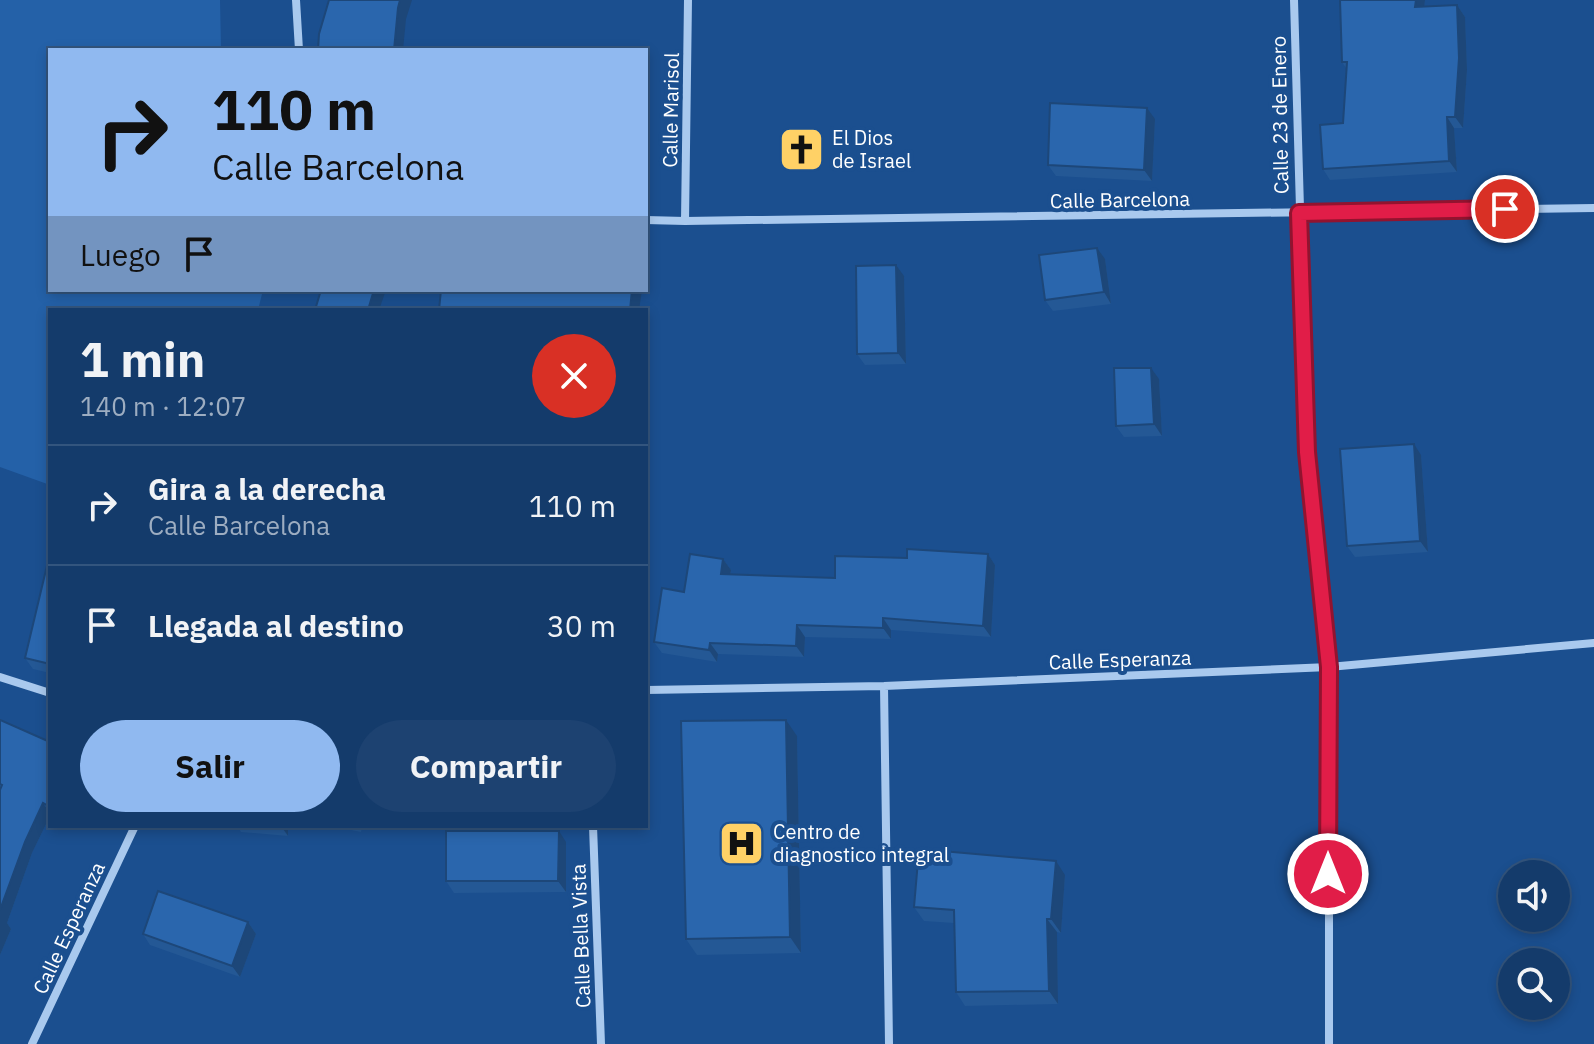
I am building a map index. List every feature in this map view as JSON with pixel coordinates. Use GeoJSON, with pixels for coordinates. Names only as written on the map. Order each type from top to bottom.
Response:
{"type":"FeatureCollection","features":[{"type":"Feature","properties":{"kind":"street"},"geometry":{"type":"LineString","coordinates":[[296,0],[299,48]]}},
{"type":"Feature","properties":{"kind":"street","name":"Calle Marisol"},"geometry":{"type":"LineString","coordinates":[[685,221],[688,0]]}},
{"type":"Feature","properties":{"kind":"street","name":"Calle 23 de Enero"},"geometry":{"type":"LineString","coordinates":[[1294,0],[1307,452],[1329,667],[1329,1044]]}},
{"type":"Feature","properties":{"kind":"street","name":"Calle Barcelona"},"geometry":{"type":"LineString","coordinates":[[648,220],[1594,208]]}},
{"type":"Feature","properties":{"kind":"street","name":"Calle Esperanza"},"geometry":{"type":"LineString","coordinates":[[648,690],[884,686],[1329,667],[1594,643]]}},
{"type":"Feature","properties":{"kind":"street"},"geometry":{"type":"LineString","coordinates":[[0,677],[48,692]]}},
{"type":"Feature","properties":{"kind":"street"},"geometry":{"type":"LineString","coordinates":[[884,686],[889,1044]]}},
{"type":"Feature","properties":{"kind":"street","name":"Calle Esperanza"},"geometry":{"type":"LineString","coordinates":[[32,1044],[134,828]]}},
{"type":"Feature","properties":{"kind":"street","name":"Calle Bella Vista"},"geometry":{"type":"LineString","coordinates":[[593,828],[601,1044]]}},
{"type":"Feature","properties":{"kind":"shaded area"},"geometry":{"type":"Polygon","coordinates":[[[0,0],[220,0],[221,48],[48,48],[48,292],[262,292],[258,308],[48,308],[48,484],[0,467],[0,0]]]}},
{"type":"Feature","properties":{"kind":"building"},"geometry":{"type":"Polygon","coordinates":[[[329,0],[400,0],[394,48],[318,48],[329,0]]]}},
{"type":"Feature","properties":{"kind":"building"},"geometry":{"type":"Polygon","coordinates":[[[1340,0],[1416,0],[1415,7],[1457,5],[1459,58],[1455,117],[1447,117],[1449,161],[1323,169],[1320,125],[1343,123],[1347,62],[1342,62],[1340,0]]]}},
{"type":"Feature","properties":{"kind":"building"},"geometry":{"type":"Polygon","coordinates":[[[1050,103],[1147,108],[1144,170],[1048,165],[1050,103]]]}},
{"type":"Feature","properties":{"kind":"building"},"geometry":{"type":"Polygon","coordinates":[[[1097,248],[1104,292],[1045,300],[1039,255],[1097,248]]]}},
{"type":"Feature","properties":{"kind":"building"},"geometry":{"type":"Polygon","coordinates":[[[896,265],[898,353],[857,354],[856,266],[896,265]]]}},
{"type":"Feature","properties":{"kind":"building"},"geometry":{"type":"Polygon","coordinates":[[[320,292],[373,292],[369,308],[316,308],[320,292]]]}},
{"type":"Feature","properties":{"kind":"building"},"geometry":{"type":"Polygon","coordinates":[[[441,292],[632,292],[630,308],[439,308],[441,292]]]}},
{"type":"Feature","properties":{"kind":"building"},"geometry":{"type":"Polygon","coordinates":[[[1114,368],[1151,368],[1154,424],[1116,426],[1114,368]]]}},
{"type":"Feature","properties":{"kind":"building"},"geometry":{"type":"Polygon","coordinates":[[[1414,444],[1420,541],[1347,546],[1340,449],[1414,444]]]}},
{"type":"Feature","properties":{"kind":"building"},"geometry":{"type":"Polygon","coordinates":[[[907,549],[988,554],[983,626],[883,618],[883,628],[797,625],[796,646],[710,643],[709,650],[654,642],[662,588],[684,592],[690,554],[723,559],[721,574],[835,578],[835,556],[907,558],[907,549]]]}},
{"type":"Feature","properties":{"kind":"building"},"geometry":{"type":"Polygon","coordinates":[[[48,561],[48,664],[25,658],[48,561]]]}},
{"type":"Feature","properties":{"kind":"building"},"geometry":{"type":"Polygon","coordinates":[[[0,720],[48,741],[48,806],[43,803],[25,842],[0,910],[2,785],[0,720]]]}},
{"type":"Feature","properties":{"kind":"building"},"geometry":{"type":"Polygon","coordinates":[[[786,720],[790,937],[686,939],[681,721],[786,720]]]}},
{"type":"Feature","properties":{"kind":"building"},"geometry":{"type":"Polygon","coordinates":[[[446,831],[559,831],[558,881],[446,881],[446,831]]]}},
{"type":"Feature","properties":{"kind":"building"},"geometry":{"type":"Polygon","coordinates":[[[919,849],[1056,861],[1051,919],[1047,919],[1049,991],[956,992],[954,910],[914,907],[919,849]]]}},
{"type":"Feature","properties":{"kind":"building"},"geometry":{"type":"Polygon","coordinates":[[[158,891],[248,922],[232,966],[143,934],[158,891]]]}},
{"type":"Feature","properties":{"kind":"place","name":"El Dios de Israel"},"geometry":{"type":"Point","coordinates":[801,150]}},
{"type":"Feature","properties":{"kind":"place","name":"Centro de diagnostico integral"},"geometry":{"type":"Point","coordinates":[742,844]}},
{"type":"Feature","properties":{"kind":"route"},"geometry":{"type":"LineString","coordinates":[[1328,874],[1329,667],[1307,452],[1299,213],[1505,209]]}}]}
